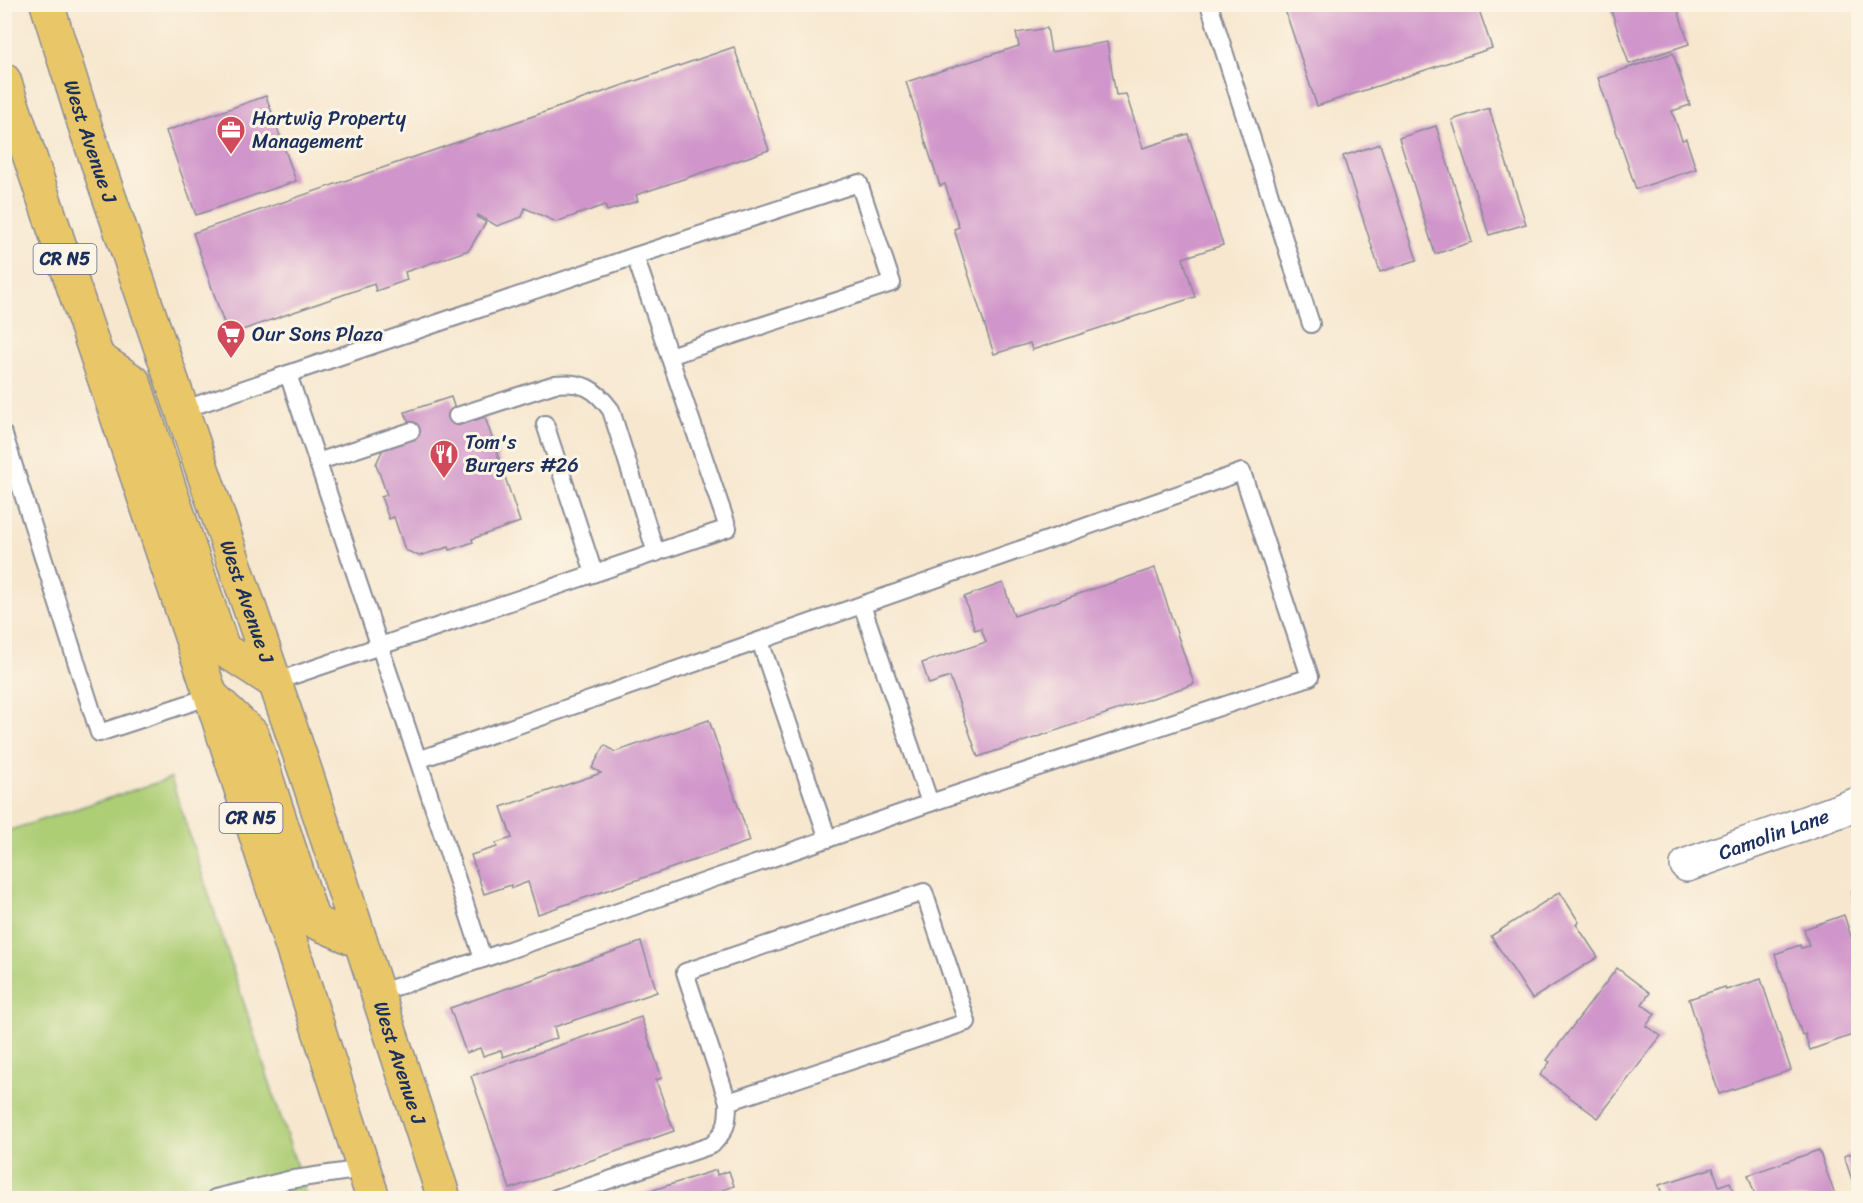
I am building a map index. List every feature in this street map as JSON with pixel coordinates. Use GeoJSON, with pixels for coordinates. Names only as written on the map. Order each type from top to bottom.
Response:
{"type":"FeatureCollection","features":[{"type":"Feature","properties":{"kind":"main road","name":"West Avenue J"},"geometry":{"type":"LineString","coordinates":[[48,4],[85,126],[274,682],[444,1198]]}},
{"type":"Feature","properties":{"kind":"main road","name":"CR N5"},"geometry":{"type":"LineString","coordinates":[[4,80],[212,696],[368,1184]]}},
{"type":"Feature","properties":{"kind":"main road"},"geometry":{"type":"LineString","coordinates":[[98,358],[134,382],[223,649],[274,682]]}},
{"type":"Feature","properties":{"kind":"main road"},"geometry":{"type":"LineString","coordinates":[[212,696],[252,734],[313,921],[361,942]]}},
{"type":"Feature","properties":{"kind":"street","name":"Camolin Lane"},"geometry":{"type":"LineString","coordinates":[[1687,865],[1858,804]]}},
{"type":"Feature","properties":{"kind":"lane"},"geometry":{"type":"LineString","coordinates":[[1209,4],[1311,324]]}},
{"type":"Feature","properties":{"kind":"lane"},"geometry":{"type":"LineString","coordinates":[[182,410],[635,256],[859,183],[892,283],[669,356]]}},
{"type":"Feature","properties":{"kind":"lane"},"geometry":{"type":"LineString","coordinates":[[274,682],[728,528],[635,256]]}},
{"type":"Feature","properties":{"kind":"lane"},"geometry":{"type":"LineString","coordinates":[[288,374],[483,959]]}},
{"type":"Feature","properties":{"kind":"lane"},"geometry":{"type":"LineString","coordinates":[[457,416],[555,384],[568,382],[585,386],[602,397],[611,410],[656,553]]}},
{"type":"Feature","properties":{"kind":"lane"},"geometry":{"type":"LineString","coordinates":[[544,424],[594,573]]}},
{"type":"Feature","properties":{"kind":"lane"},"geometry":{"type":"LineString","coordinates":[[317,462],[411,431]]}},
{"type":"Feature","properties":{"kind":"lane"},"geometry":{"type":"LineString","coordinates":[[4,435],[99,733],[212,696]]}},
{"type":"Feature","properties":{"kind":"lane"},"geometry":{"type":"LineString","coordinates":[[377,993],[483,959],[930,803],[1310,677],[1242,472],[418,760]]}},
{"type":"Feature","properties":{"kind":"lane"},"geometry":{"type":"LineString","coordinates":[[862,605],[930,803]]}},
{"type":"Feature","properties":{"kind":"lane"},"geometry":{"type":"LineString","coordinates":[[760,641],[828,839]]}},
{"type":"Feature","properties":{"kind":"lane"},"geometry":{"type":"LineString","coordinates":[[556,1198],[712,1145],[723,1133],[728,1122],[728,1102],[685,972],[924,892],[967,1022],[728,1102]]}},
{"type":"Feature","properties":{"kind":"lane"},"geometry":{"type":"LineString","coordinates":[[214,1198],[288,1180],[368,1184]]}},
{"type":"Feature","properties":{"kind":"green space"},"geometry":{"type":"Polygon","coordinates":[[[171,778],[307,1198],[5,1198],[4,832],[171,778]]]}},
{"type":"Feature","properties":{"kind":"building"},"geometry":{"type":"Polygon","coordinates":[[[1283,4],[1477,4],[1492,48],[1317,106],[1283,4]]]}},
{"type":"Feature","properties":{"kind":"building"},"geometry":{"type":"Polygon","coordinates":[[[1609,4],[1676,4],[1689,44],[1629,64],[1609,4]]]}},
{"type":"Feature","properties":{"kind":"building"},"geometry":{"type":"Polygon","coordinates":[[[1047,28],[1051,52],[1107,42],[1116,95],[1126,94],[1143,148],[1188,134],[1223,245],[1183,258],[1195,297],[1032,350],[1030,343],[994,354],[954,229],[959,227],[945,184],[940,186],[906,82],[1019,46],[1016,33],[1047,28]]]}},
{"type":"Feature","properties":{"kind":"building"},"geometry":{"type":"Polygon","coordinates":[[[734,47],[769,150],[636,195],[638,201],[607,211],[605,205],[556,222],[525,208],[522,217],[497,226],[478,215],[477,217],[486,222],[469,250],[405,272],[407,280],[376,291],[374,284],[228,335],[193,233],[734,47]]]}},
{"type":"Feature","properties":{"kind":"building"},"geometry":{"type":"Polygon","coordinates":[[[1673,53],[1690,105],[1672,111],[1682,140],[1686,139],[1696,169],[1636,189],[1598,78],[1673,53]]]}},
{"type":"Feature","properties":{"kind":"building","name":"Hartwig Property Management"},"geometry":{"type":"Polygon","coordinates":[[[266,96],[296,181],[196,215],[166,131],[266,96]]]}},
{"type":"Feature","properties":{"kind":"building"},"geometry":{"type":"Polygon","coordinates":[[[1489,108],[1526,224],[1489,235],[1452,120],[1489,108]]]}},
{"type":"Feature","properties":{"kind":"building"},"geometry":{"type":"Polygon","coordinates":[[[1436,126],[1472,242],[1435,254],[1399,138],[1436,126]]]}},
{"type":"Feature","properties":{"kind":"building"},"geometry":{"type":"Polygon","coordinates":[[[1380,144],[1417,260],[1380,272],[1343,156],[1380,144]]]}},
{"type":"Feature","properties":{"kind":"building","name":"Tom's Burgers #26"},"geometry":{"type":"Polygon","coordinates":[[[451,397],[460,425],[485,417],[520,522],[472,539],[473,542],[450,550],[449,547],[419,556],[405,550],[394,517],[389,519],[381,497],[387,495],[376,464],[383,449],[414,439],[405,412],[451,397]]]}},
{"type":"Feature","properties":{"kind":"building"},"geometry":{"type":"Polygon","coordinates":[[[1155,568],[1194,684],[978,757],[950,677],[929,684],[922,663],[986,642],[981,628],[975,630],[964,597],[1003,583],[1014,616],[1155,568]]]}},
{"type":"Feature","properties":{"kind":"building"},"geometry":{"type":"Polygon","coordinates":[[[709,720],[750,841],[538,914],[528,882],[484,894],[471,855],[497,847],[496,843],[512,838],[501,807],[601,773],[592,768],[605,745],[615,752],[709,720]]]}},
{"type":"Feature","properties":{"kind":"building"},"geometry":{"type":"Polygon","coordinates":[[[1858,889],[1858,914],[1851,892],[1858,889]]]}},
{"type":"Feature","properties":{"kind":"building"},"geometry":{"type":"Polygon","coordinates":[[[1560,892],[1579,922],[1576,924],[1598,957],[1532,999],[1491,936],[1560,892]]]}},
{"type":"Feature","properties":{"kind":"building"},"geometry":{"type":"Polygon","coordinates":[[[1844,915],[1858,958],[1858,1033],[1810,1050],[1805,1034],[1802,1035],[1775,954],[1800,945],[1801,948],[1809,946],[1804,929],[1844,915]]]}},
{"type":"Feature","properties":{"kind":"building"},"geometry":{"type":"Polygon","coordinates":[[[641,942],[657,992],[554,1027],[557,1038],[503,1057],[501,1050],[483,1056],[480,1048],[466,1053],[450,1008],[641,942]]]}},
{"type":"Feature","properties":{"kind":"building"},"geometry":{"type":"Polygon","coordinates":[[[1617,968],[1650,993],[1642,1004],[1655,1014],[1646,1026],[1661,1036],[1598,1118],[1540,1075],[1550,1062],[1547,1060],[1617,968]]]}},
{"type":"Feature","properties":{"kind":"building"},"geometry":{"type":"Polygon","coordinates":[[[1761,979],[1791,1070],[1719,1094],[1689,999],[1725,987],[1726,990],[1761,979]]]}},
{"type":"Feature","properties":{"kind":"building"},"geometry":{"type":"Polygon","coordinates":[[[641,1017],[662,1078],[656,1080],[674,1131],[510,1189],[471,1076],[641,1017]]]}},
{"type":"Feature","properties":{"kind":"building"},"geometry":{"type":"Polygon","coordinates":[[[1819,1150],[1836,1198],[1756,1198],[1748,1175],[1819,1150]]]}},
{"type":"Feature","properties":{"kind":"building"},"geometry":{"type":"Polygon","coordinates":[[[1858,1151],[1858,1198],[1844,1156],[1858,1151]]]}},
{"type":"Feature","properties":{"kind":"building"},"geometry":{"type":"Polygon","coordinates":[[[1713,1168],[1719,1186],[1730,1182],[1735,1198],[1663,1198],[1659,1185],[1713,1168]]]}},
{"type":"Feature","properties":{"kind":"building"},"geometry":{"type":"Polygon","coordinates":[[[716,1170],[717,1175],[729,1171],[734,1186],[723,1190],[726,1198],[628,1198],[716,1170]]]}},
{"type":"Feature","properties":{"kind":"place","name":"Hartwig Property Management"},"geometry":{"type":"Point","coordinates":[231,156]}},
{"type":"Feature","properties":{"kind":"place","name":"Our Sons Plaza"},"geometry":{"type":"Point","coordinates":[231,360]}},
{"type":"Feature","properties":{"kind":"place","name":"Tom's Burgers #26"},"geometry":{"type":"Point","coordinates":[444,480]}}]}
